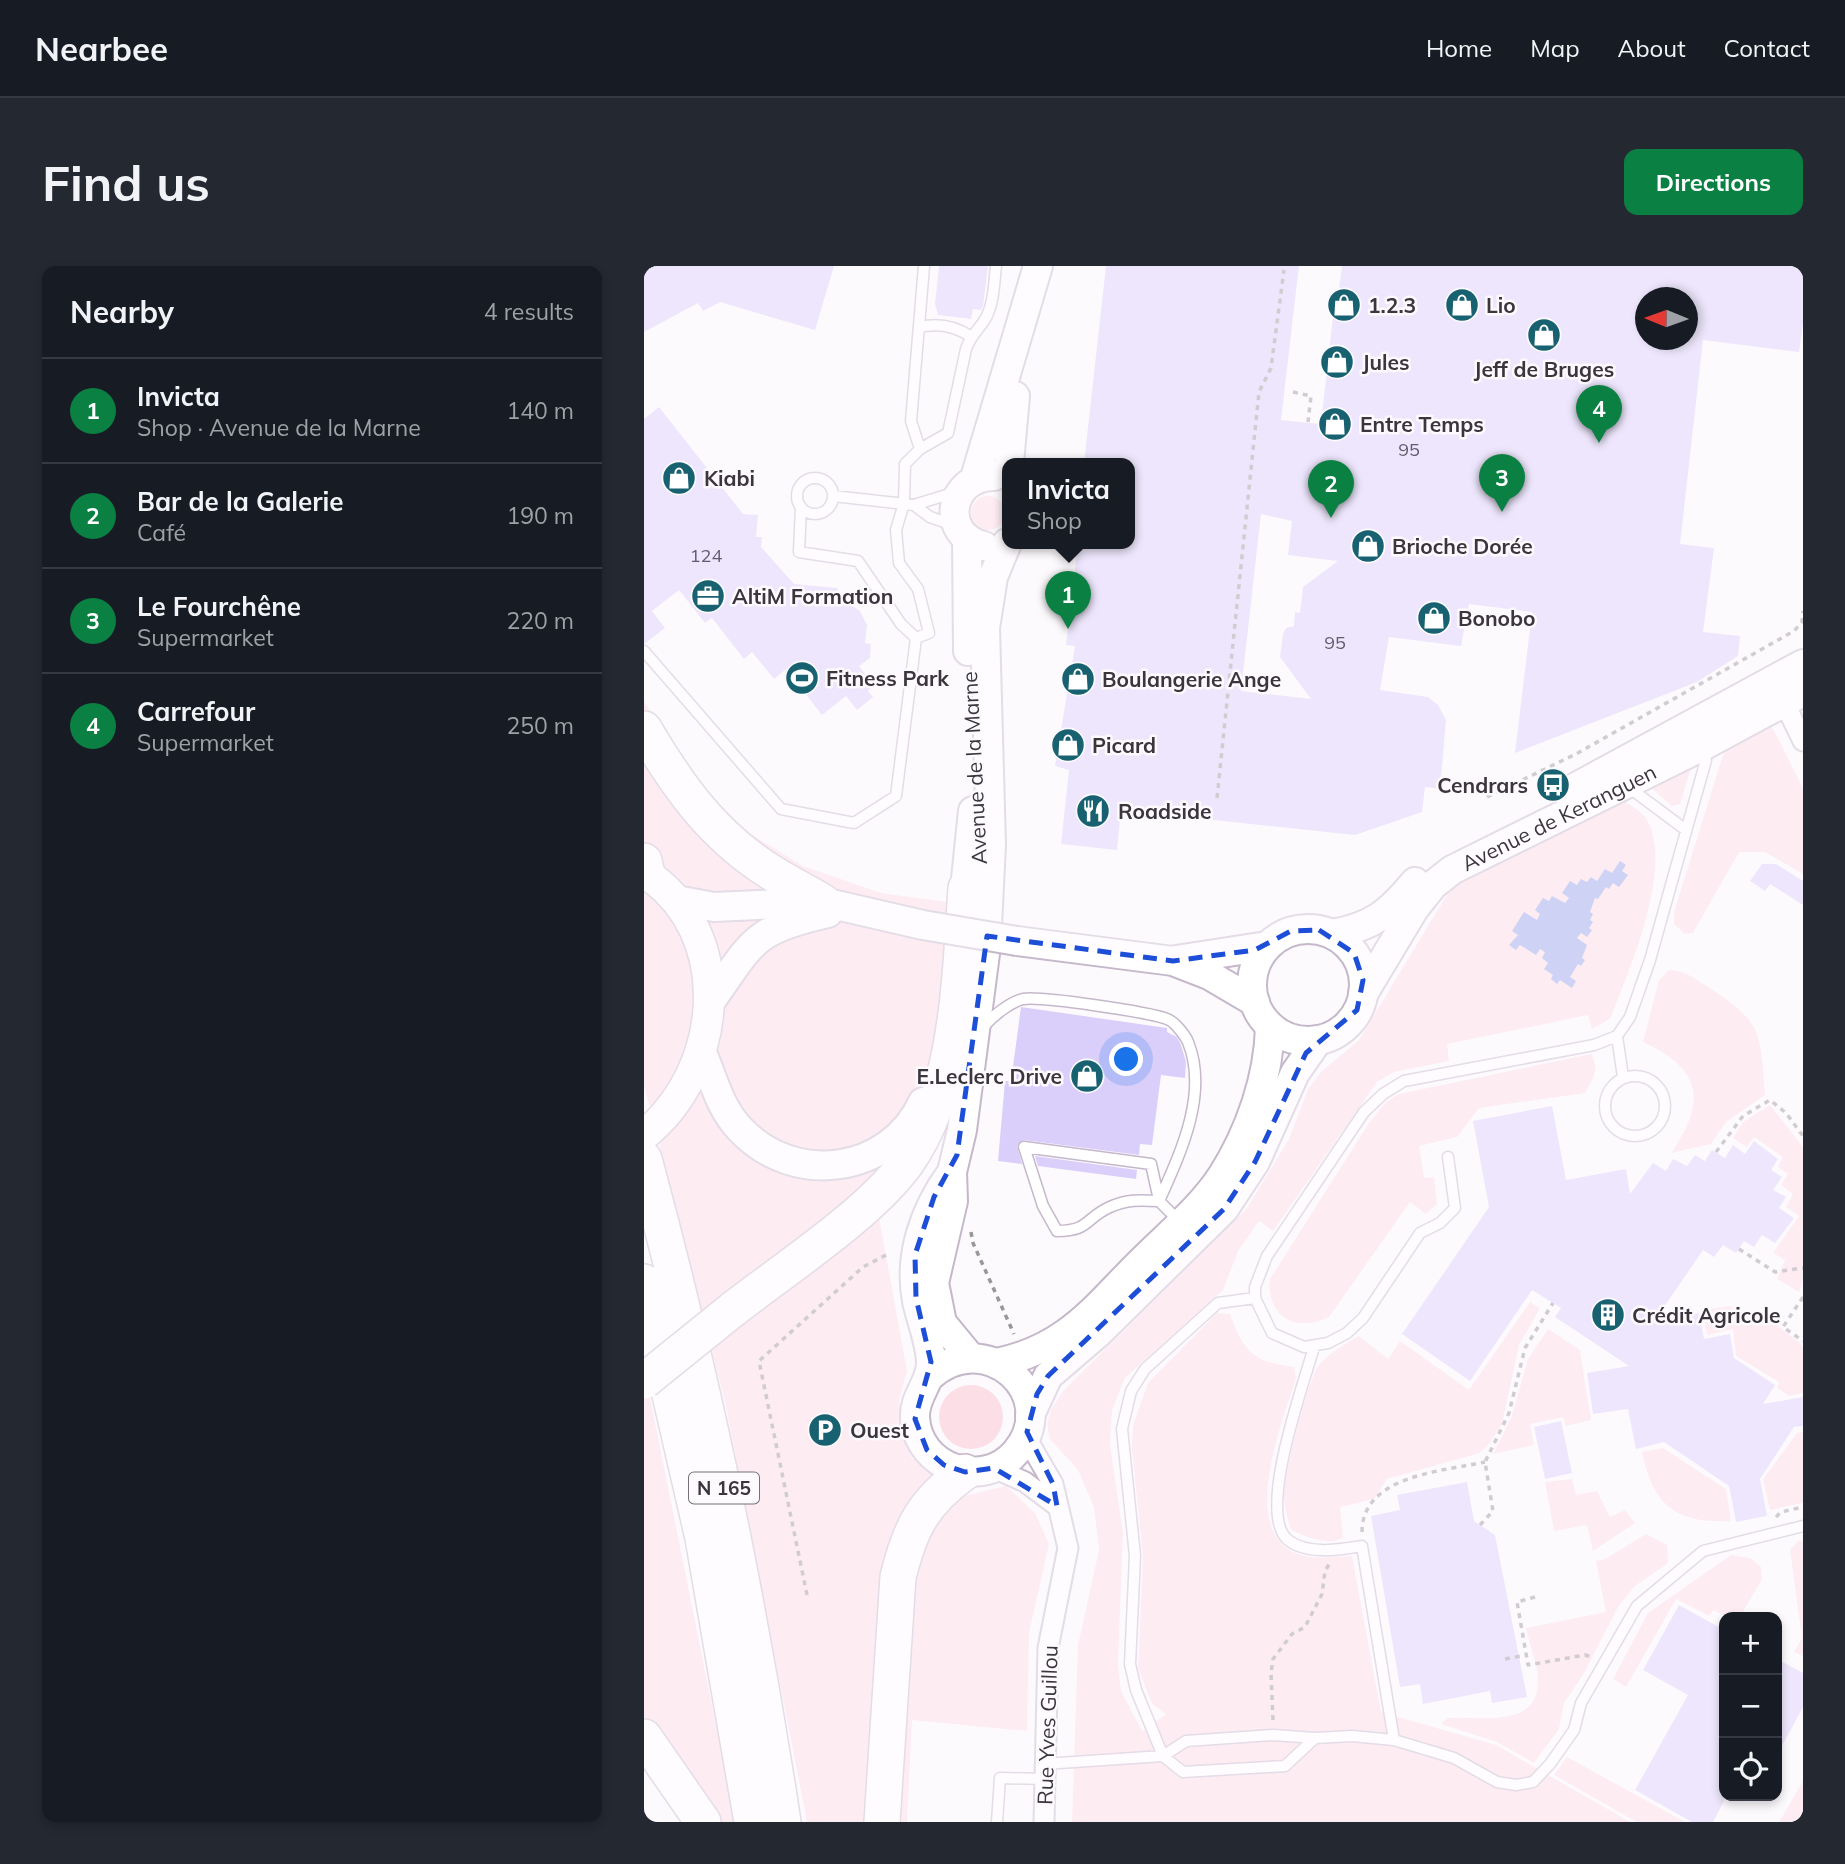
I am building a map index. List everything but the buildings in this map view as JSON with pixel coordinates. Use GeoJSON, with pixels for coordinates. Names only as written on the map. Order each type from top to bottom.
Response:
{"type":"FeatureCollection","features":[{"type":"Feature","properties":{"kind":"highway"},"geometry":{"type":"LineString","coordinates":[[644,729],[688,800],[707,822],[759,865],[823,902]]}},
{"type":"Feature","properties":{"kind":"highway"},"geometry":{"type":"LineString","coordinates":[[644,1381],[862,1209],[907,1162],[934,1108],[952,1035],[966,888]]}},
{"type":"Feature","properties":{"kind":"highway","name":"N 165"},"geometry":{"type":"LineString","coordinates":[[644,1159],[687,1322],[730,1515],[783,1822]]}},
{"type":"Feature","properties":{"kind":"highway","name":"N 165"},"geometry":{"type":"LineString","coordinates":[[644,1282],[703,1538],[752,1822]]}},
{"type":"Feature","properties":{"kind":"highway"},"geometry":{"type":"LineString","coordinates":[[882,1822],[901,1566],[906,1545],[920,1514],[940,1491],[980,1470]]}},
{"type":"Feature","properties":{"kind":"highway"},"geometry":{"type":"LineString","coordinates":[[644,1737],[703,1822]]}},
{"type":"Feature","properties":{"kind":"main road"},"geometry":{"type":"LineString","coordinates":[[968,484],[1038,266]]}},
{"type":"Feature","properties":{"kind":"main road"},"geometry":{"type":"LineString","coordinates":[[1009,458],[1012,410],[1017,383],[1053,266]]}},
{"type":"Feature","properties":{"kind":"main road"},"geometry":{"type":"LineString","coordinates":[[968,484],[994,476],[1002,478]]}},
{"type":"Feature","properties":{"kind":"main road","name":"Avenue de la Marne"},"geometry":{"type":"LineString","coordinates":[[968,484],[954,509],[963,534],[973,811],[980,881],[977,998],[962,1130],[952,1172],[953,1201],[934,1283],[942,1323],[984,1360]]}},
{"type":"Feature","properties":{"kind":"main road"},"geometry":{"type":"LineString","coordinates":[[963,534],[987,547],[1002,544]]}},
{"type":"Feature","properties":{"kind":"main road","name":"Avenue de la Marne"},"geometry":{"type":"LineString","coordinates":[[977,998],[986,946],[990,880],[985,628],[993,578],[1005,549]]}},
{"type":"Feature","properties":{"kind":"main road","name":"Avenue de Keranguen"},"geometry":{"type":"LineString","coordinates":[[1332,934],[1370,924],[1394,909],[1427,870],[1803,664]]}},
{"type":"Feature","properties":{"kind":"main road","name":"Avenue de Keranguen"},"geometry":{"type":"LineString","coordinates":[[1363,994],[1415,909],[1443,878],[1701,747],[1793,697]]}},
{"type":"Feature","properties":{"kind":"main road"},"geometry":{"type":"LineString","coordinates":[[702,1053],[720,1103],[730,1118],[741,1131],[772,1153],[790,1161],[827,1166],[866,1158],[897,1140],[916,1116],[933,1074],[966,888],[973,811]]}},
{"type":"Feature","properties":{"kind":"main road"},"geometry":{"type":"LineString","coordinates":[[644,1135],[677,1101],[702,1053],[710,1002],[702,951],[676,900],[645,869]]}},
{"type":"Feature","properties":{"kind":"main road"},"geometry":{"type":"LineString","coordinates":[[676,900],[714,907],[823,902],[923,925],[1017,941],[1173,961],[1209,975],[1255,1002],[1270,1026],[1292,1038],[1318,1040],[1334,1034],[1348,1024],[1363,994],[1360,965],[1344,942],[1332,934],[1305,929],[1278,937],[1267,946],[1253,972],[1255,1002]]}},
{"type":"Feature","properties":{"kind":"main road"},"geometry":{"type":"LineString","coordinates":[[710,1002],[746,950],[760,936],[776,927],[829,913],[876,915]]}},
{"type":"Feature","properties":{"kind":"main road"},"geometry":{"type":"LineString","coordinates":[[1173,961],[1267,946]]}},
{"type":"Feature","properties":{"kind":"main road"},"geometry":{"type":"LineString","coordinates":[[1270,1026],[1267,1064],[1238,1148],[1221,1178],[1080,1323],[1029,1354],[947,1363],[929,1377],[915,1407],[917,1430],[934,1458],[980,1470],[1018,1450],[1037,1394],[1048,1376],[1098,1333],[1224,1209],[1255,1162],[1294,1073],[1318,1040]]}},
{"type":"Feature","properties":{"kind":"main road","name":"Avenue de la Marne"},"geometry":{"type":"LineString","coordinates":[[929,1377],[932,1362],[916,1298],[914,1270],[934,1197],[952,1172]]}},
{"type":"Feature","properties":{"kind":"main road"},"geometry":{"type":"LineString","coordinates":[[984,1360],[1017,1379],[1024,1390],[1029,1424]]}},
{"type":"Feature","properties":{"kind":"street"},"geometry":{"type":"LineString","coordinates":[[1793,697],[1803,741]]}},
{"type":"Feature","properties":{"kind":"street","name":"Rue Yves Guillou"},"geometry":{"type":"LineString","coordinates":[[1029,1424],[1031,1446],[1053,1484],[1068,1548],[1048,1648],[1044,1822]]}},
{"type":"Feature","properties":{"kind":"street"},"geometry":{"type":"LineString","coordinates":[[980,1470],[1025,1482],[1057,1506]]}},
{"type":"Feature","properties":{"kind":"lane"},"geometry":{"type":"LineString","coordinates":[[920,449],[911,421],[924,266]]}},
{"type":"Feature","properties":{"kind":"lane"},"geometry":{"type":"LineString","coordinates":[[916,638],[929,633],[919,589],[899,563],[896,530],[909,504],[905,464],[920,449],[948,433],[970,336],[986,319],[994,292],[996,266]]}},
{"type":"Feature","properties":{"kind":"lane"},"geometry":{"type":"LineString","coordinates":[[919,327],[931,325],[958,328],[970,336]]}},
{"type":"Feature","properties":{"kind":"lane"},"geometry":{"type":"LineString","coordinates":[[833,496],[826,481],[810,479],[799,489],[798,499],[802,507],[799,552],[858,561],[901,624],[916,638]]}},
{"type":"Feature","properties":{"kind":"lane"},"geometry":{"type":"LineString","coordinates":[[833,496],[909,504],[968,484]]}},
{"type":"Feature","properties":{"kind":"lane"},"geometry":{"type":"LineString","coordinates":[[802,507],[812,513],[824,511],[833,496]]}},
{"type":"Feature","properties":{"kind":"lane"},"geometry":{"type":"LineString","coordinates":[[909,504],[963,534]]}},
{"type":"Feature","properties":{"kind":"lane"},"geometry":{"type":"LineString","coordinates":[[644,651],[781,809],[854,823],[895,796],[916,638]]}},
{"type":"Feature","properties":{"kind":"lane"},"geometry":{"type":"LineString","coordinates":[[1448,1157],[1455,1208],[1440,1223],[1420,1233],[1363,1318],[1347,1333],[1314,1347],[1289,1343],[1272,1333],[1255,1298],[1255,1287],[1267,1256],[1364,1112],[1383,1094],[1404,1080],[1594,1045],[1617,1036],[1630,1017],[1650,960],[1706,760],[1701,747],[1663,741],[1633,766],[1632,781],[1635,792],[1686,830]]}},
{"type":"Feature","properties":{"kind":"lane"},"geometry":{"type":"LineString","coordinates":[[973,1040],[990,1019],[1025,999],[1072,1003],[1169,1019],[1188,1040],[1194,1066],[1186,1141],[1159,1201]]}},
{"type":"Feature","properties":{"kind":"lane"},"geometry":{"type":"LineString","coordinates":[[1617,1036],[1623,1077]]}},
{"type":"Feature","properties":{"kind":"lane"},"geometry":{"type":"LineString","coordinates":[[1635,1075],[1648,1078],[1658,1086],[1664,1097],[1661,1122],[1652,1131],[1641,1136],[1628,1136],[1616,1130],[1608,1121],[1604,1108],[1605,1096],[1623,1077],[1635,1075]]}},
{"type":"Feature","properties":{"kind":"lane"},"geometry":{"type":"LineString","coordinates":[[1159,1201],[1130,1200],[1108,1208],[1078,1231],[1057,1231],[1043,1206],[1024,1147],[1151,1164],[1159,1201],[1180,1223]]}},
{"type":"Feature","properties":{"kind":"lane"},"geometry":{"type":"LineString","coordinates":[[1255,1298],[1218,1303],[1145,1369],[1131,1391],[1122,1429],[1135,1556],[1130,1664],[1136,1690],[1163,1756],[1183,1772],[1286,1766],[1315,1738]]}},
{"type":"Feature","properties":{"kind":"lane"},"geometry":{"type":"LineString","coordinates":[[1314,1347],[1278,1480],[1276,1507],[1279,1527],[1287,1539],[1303,1547],[1339,1550],[1362,1546],[1394,1740]]}},
{"type":"Feature","properties":{"kind":"lane"},"geometry":{"type":"LineString","coordinates":[[997,1822],[1000,1778],[1163,1756],[1186,1741],[1273,1735],[1315,1738],[1352,1736],[1394,1740],[1454,1758],[1497,1782],[1516,1785],[1533,1782],[1550,1764],[1574,1730],[1581,1703],[1637,1606],[1703,1551],[1803,1526]]}},
{"type":"Feature","properties":{"kind":"path"},"geometry":{"type":"LineString","coordinates":[[1217,799],[1259,392],[1271,368],[1284,270]]}},
{"type":"Feature","properties":{"kind":"path"},"geometry":{"type":"LineString","coordinates":[[1293,392],[1311,396],[1308,422]]}},
{"type":"Feature","properties":{"kind":"path"},"geometry":{"type":"LineString","coordinates":[[1487,797],[1576,754],[1794,631],[1802,622],[1803,611]]}},
{"type":"Feature","properties":{"kind":"path"},"geometry":{"type":"LineString","coordinates":[[1716,1152],[1743,1116],[1770,1100],[1786,1113],[1803,1136]]}},
{"type":"Feature","properties":{"kind":"path"},"geometry":{"type":"LineString","coordinates":[[971,1230],[973,1243],[1017,1339]]}},
{"type":"Feature","properties":{"kind":"path"},"geometry":{"type":"LineString","coordinates":[[1739,1249],[1775,1272],[1803,1268]]}},
{"type":"Feature","properties":{"kind":"path"},"geometry":{"type":"LineString","coordinates":[[807,1595],[759,1361],[863,1267],[888,1254]]}},
{"type":"Feature","properties":{"kind":"path"},"geometry":{"type":"LineString","coordinates":[[1803,1297],[1783,1327],[1803,1341]]}},
{"type":"Feature","properties":{"kind":"path"},"geometry":{"type":"LineString","coordinates":[[1480,1525],[1493,1511],[1485,1462],[1508,1413],[1525,1348],[1553,1303]]}},
{"type":"Feature","properties":{"kind":"path"},"geometry":{"type":"LineString","coordinates":[[1362,1546],[1362,1522],[1367,1510],[1386,1488],[1485,1462]]}},
{"type":"Feature","properties":{"kind":"path"},"geometry":{"type":"LineString","coordinates":[[1273,1735],[1273,1659],[1292,1634],[1305,1627],[1322,1594],[1325,1571],[1339,1550]]}},
{"type":"Feature","properties":{"kind":"path"},"geometry":{"type":"LineString","coordinates":[[1504,1659],[1526,1655]]}},
{"type":"Feature","properties":{"kind":"highlighted area"},"geometry":{"type":"Polygon","coordinates":[[[1319,930],[1354,953],[1363,980],[1357,1010],[1306,1053],[1255,1162],[1224,1209],[1048,1376],[1037,1394],[1027,1432],[1053,1484],[1057,1506],[994,1468],[965,1472],[944,1465],[927,1450],[915,1419],[931,1362],[916,1298],[915,1255],[934,1197],[957,1155],[987,936],[1173,961],[1255,950],[1291,931],[1319,930]]]}},
{"type":"Feature","properties":{"kind":"shaded area"},"geometry":{"type":"Polygon","coordinates":[[[988,496],[1000,501],[1000,525],[988,530],[976,525],[971,513],[976,501],[988,496]]]}},
{"type":"Feature","properties":{"kind":"shaded area"},"geometry":{"type":"Polygon","coordinates":[[[644,701],[695,781],[749,833],[803,866],[881,893],[948,902],[940,990],[963,1013],[878,1212],[907,1371],[899,1401],[911,1457],[964,1496],[1006,1486],[1035,1513],[1049,1544],[1029,1633],[1027,1731],[912,1720],[907,1822],[807,1822],[725,1402],[644,1085],[644,701]]]}},
{"type":"Feature","properties":{"kind":"shaded area"},"geometry":{"type":"Polygon","coordinates":[[[1766,725],[1773,729],[1803,788],[1803,874],[1765,852],[1739,852],[1693,933],[1685,934],[1674,924],[1674,912],[1723,755],[1731,741],[1766,725]]]}},
{"type":"Feature","properties":{"kind":"shaded area"},"geometry":{"type":"Polygon","coordinates":[[[1688,763],[1691,768],[1680,804],[1672,806],[1650,787],[1688,763]]]}},
{"type":"Feature","properties":{"kind":"shaded area"},"geometry":{"type":"Polygon","coordinates":[[[1617,797],[1645,816],[1654,840],[1655,865],[1646,919],[1610,1019],[1592,1029],[1588,1015],[1447,1044],[1449,1061],[1394,1072],[1377,1082],[1273,1231],[1259,1221],[1238,1251],[1223,1290],[1125,1378],[1112,1410],[1110,1445],[1123,1533],[1118,1665],[1121,1691],[1142,1731],[1166,1714],[1152,1704],[1138,1668],[1143,1557],[1132,1449],[1133,1425],[1148,1383],[1217,1313],[1230,1314],[1240,1338],[1252,1353],[1269,1362],[1294,1367],[1296,1378],[1271,1464],[1268,1510],[1272,1530],[1283,1545],[1298,1554],[1316,1557],[1352,1556],[1381,1712],[1496,1745],[1630,1822],[1072,1822],[1078,1645],[1099,1550],[1094,1507],[1078,1470],[1050,1439],[1047,1424],[1051,1410],[1063,1391],[1247,1208],[1289,1139],[1308,1089],[1321,1072],[1359,1040],[1448,893],[1466,878],[1617,797]]]}},
{"type":"Feature","properties":{"kind":"shaded area"},"geometry":{"type":"Polygon","coordinates":[[[1669,970],[1694,978],[1726,999],[1749,1020],[1755,1030],[1762,1056],[1765,1095],[1726,1122],[1711,1144],[1671,1153],[1690,1118],[1694,1102],[1693,1088],[1677,1063],[1643,1042],[1659,980],[1669,970]]]}},
{"type":"Feature","properties":{"kind":"shaded area"},"geometry":{"type":"Polygon","coordinates":[[[1591,1054],[1595,1069],[1585,1093],[1479,1108],[1457,1137],[1419,1146],[1424,1178],[1434,1177],[1437,1204],[1426,1214],[1410,1202],[1329,1317],[1305,1323],[1295,1322],[1278,1312],[1270,1292],[1270,1279],[1369,1123],[1386,1102],[1399,1094],[1591,1054]]]}},
{"type":"Feature","properties":{"kind":"shaded area"},"geometry":{"type":"Polygon","coordinates":[[[1770,1105],[1803,1147],[1803,1279],[1799,1292],[1777,1279],[1785,1260],[1773,1253],[1799,1216],[1786,1207],[1793,1194],[1781,1185],[1788,1174],[1778,1167],[1783,1157],[1754,1137],[1747,1147],[1733,1138],[1743,1122],[1770,1105]]]}},
{"type":"Feature","properties":{"kind":"shaded area"},"geometry":{"type":"Polygon","coordinates":[[[1530,1302],[1540,1308],[1519,1345],[1502,1424],[1480,1453],[1387,1479],[1374,1499],[1340,1507],[1343,1538],[1323,1541],[1291,1530],[1284,1501],[1288,1469],[1308,1389],[1323,1360],[1359,1336],[1388,1359],[1400,1341],[1469,1390],[1530,1302]]]}},
{"type":"Feature","properties":{"kind":"shaded area"},"geometry":{"type":"Polygon","coordinates":[[[1731,1306],[1740,1319],[1765,1316],[1800,1343],[1803,1347],[1803,1393],[1789,1396],[1777,1388],[1779,1382],[1736,1356],[1733,1329],[1707,1335],[1702,1310],[1731,1306]]]}},
{"type":"Feature","properties":{"kind":"shaded area"},"geometry":{"type":"Polygon","coordinates":[[[1548,1329],[1580,1350],[1591,1420],[1566,1426],[1563,1417],[1530,1424],[1534,1445],[1493,1454],[1511,1418],[1528,1359],[1548,1329]]]}},
{"type":"Feature","properties":{"kind":"shaded area"},"geometry":{"type":"Polygon","coordinates":[[[971,1385],[994,1394],[1003,1417],[994,1440],[971,1449],[948,1440],[939,1417],[948,1394],[971,1385]]]}},
{"type":"Feature","properties":{"kind":"shaded area"},"geometry":{"type":"Polygon","coordinates":[[[649,1393],[734,1822],[717,1822],[644,1720],[644,1397],[649,1393]]]}},
{"type":"Feature","properties":{"kind":"shaded area"},"geometry":{"type":"Polygon","coordinates":[[[1803,1432],[1803,1503],[1770,1510],[1763,1479],[1797,1433],[1803,1432]]]}},
{"type":"Feature","properties":{"kind":"shaded area"},"geometry":{"type":"Polygon","coordinates":[[[1663,1448],[1726,1489],[1731,1521],[1695,1519],[1682,1515],[1660,1498],[1647,1471],[1642,1452],[1663,1448]]]}},
{"type":"Feature","properties":{"kind":"shaded area"},"geometry":{"type":"Polygon","coordinates":[[[1572,1479],[1576,1495],[1597,1491],[1610,1517],[1625,1510],[1635,1523],[1593,1551],[1587,1525],[1554,1531],[1545,1482],[1572,1479]]]}},
{"type":"Feature","properties":{"kind":"shaded area"},"geometry":{"type":"Polygon","coordinates":[[[1646,1534],[1667,1545],[1668,1563],[1635,1586],[1618,1607],[1583,1675],[1564,1703],[1559,1729],[1534,1763],[1497,1742],[1441,1724],[1447,1718],[1509,1716],[1532,1703],[1537,1690],[1537,1671],[1526,1628],[1606,1612],[1596,1561],[1605,1559],[1646,1534]]]}},
{"type":"Feature","properties":{"kind":"shaded area"},"geometry":{"type":"Polygon","coordinates":[[[1798,1541],[1803,1541],[1803,1656],[1794,1652],[1802,1638],[1790,1550],[1798,1541]]]}},
{"type":"Feature","properties":{"kind":"shaded area"},"geometry":{"type":"Polygon","coordinates":[[[1731,1555],[1750,1558],[1761,1567],[1762,1579],[1743,1612],[1719,1613],[1713,1610],[1709,1616],[1676,1599],[1626,1687],[1613,1679],[1648,1613],[1731,1555]]]}},
{"type":"Feature","properties":{"kind":"shaded area"},"geometry":{"type":"Polygon","coordinates":[[[1567,1757],[1685,1822],[1637,1822],[1554,1775],[1567,1757]]]}},
{"type":"Feature","properties":{"kind":"shaded area"},"geometry":{"type":"Polygon","coordinates":[[[1803,1781],[1803,1822],[1779,1822],[1803,1781]]]}},
{"type":"Feature","properties":{"kind":"water"},"geometry":{"type":"Polygon","coordinates":[[[1620,861],[1626,865],[1622,871],[1628,875],[1619,887],[1613,883],[1609,889],[1606,887],[1598,899],[1595,898],[1590,912],[1593,914],[1590,920],[1593,922],[1589,928],[1592,930],[1587,937],[1581,933],[1577,938],[1587,945],[1582,958],[1585,960],[1581,966],[1578,964],[1570,977],[1576,981],[1572,988],[1560,980],[1557,984],[1551,979],[1553,975],[1544,969],[1548,963],[1542,958],[1545,952],[1540,949],[1536,955],[1520,945],[1516,950],[1509,945],[1518,935],[1512,931],[1524,912],[1537,920],[1540,914],[1535,910],[1543,898],[1549,901],[1552,896],[1565,903],[1569,898],[1562,893],[1570,881],[1577,885],[1581,879],[1587,882],[1591,877],[1597,881],[1605,869],[1612,873],[1620,861]]]}},
{"type":"Feature","properties":{"kind":"place","name":"1.2.3"},"geometry":{"type":"Point","coordinates":[1344,305]}},
{"type":"Feature","properties":{"kind":"place","name":"Lio"},"geometry":{"type":"Point","coordinates":[1462,305]}},
{"type":"Feature","properties":{"kind":"place","name":"Jeff de Bruges"},"geometry":{"type":"Point","coordinates":[1544,335]}},
{"type":"Feature","properties":{"kind":"place","name":"Jules"},"geometry":{"type":"Point","coordinates":[1337,362]}},
{"type":"Feature","properties":{"kind":"place","name":"Entre Temps"},"geometry":{"type":"Point","coordinates":[1335,424]}},
{"type":"Feature","properties":{"kind":"place","name":"Carrefour"},"geometry":{"type":"Point","coordinates":[1599,443]}},
{"type":"Feature","properties":{"kind":"place","name":"Kiabi"},"geometry":{"type":"Point","coordinates":[679,478]}},
{"type":"Feature","properties":{"kind":"place","name":"Le Fourchêne"},"geometry":{"type":"Point","coordinates":[1502,512]}},
{"type":"Feature","properties":{"kind":"place","name":"Bar de la Galerie"},"geometry":{"type":"Point","coordinates":[1331,518]}},
{"type":"Feature","properties":{"kind":"place","name":"Brioche Dorée"},"geometry":{"type":"Point","coordinates":[1368,546]}},
{"type":"Feature","properties":{"kind":"place","name":"AltiM Formation"},"geometry":{"type":"Point","coordinates":[708,596]}},
{"type":"Feature","properties":{"kind":"place","name":"Bonobo"},"geometry":{"type":"Point","coordinates":[1434,618]}},
{"type":"Feature","properties":{"kind":"place","name":"Invicta"},"geometry":{"type":"Point","coordinates":[1068,629]}},
{"type":"Feature","properties":{"kind":"place","name":"Fitness Park"},"geometry":{"type":"Point","coordinates":[802,678]}},
{"type":"Feature","properties":{"kind":"place","name":"Boulangerie Ange"},"geometry":{"type":"Point","coordinates":[1078,679]}},
{"type":"Feature","properties":{"kind":"place","name":"Picard"},"geometry":{"type":"Point","coordinates":[1068,745]}},
{"type":"Feature","properties":{"kind":"place","name":"Cendrars"},"geometry":{"type":"Point","coordinates":[1553,785]}},
{"type":"Feature","properties":{"kind":"place","name":"Roadside"},"geometry":{"type":"Point","coordinates":[1093,811]}},
{"type":"Feature","properties":{"kind":"place","name":"E.Leclerc Drive"},"geometry":{"type":"Point","coordinates":[1087,1076]}},
{"type":"Feature","properties":{"kind":"place","name":"Crédit Agricole"},"geometry":{"type":"Point","coordinates":[1608,1315]}},
{"type":"Feature","properties":{"kind":"place","name":"Ouest"},"geometry":{"type":"Point","coordinates":[825,1430]}}]}
